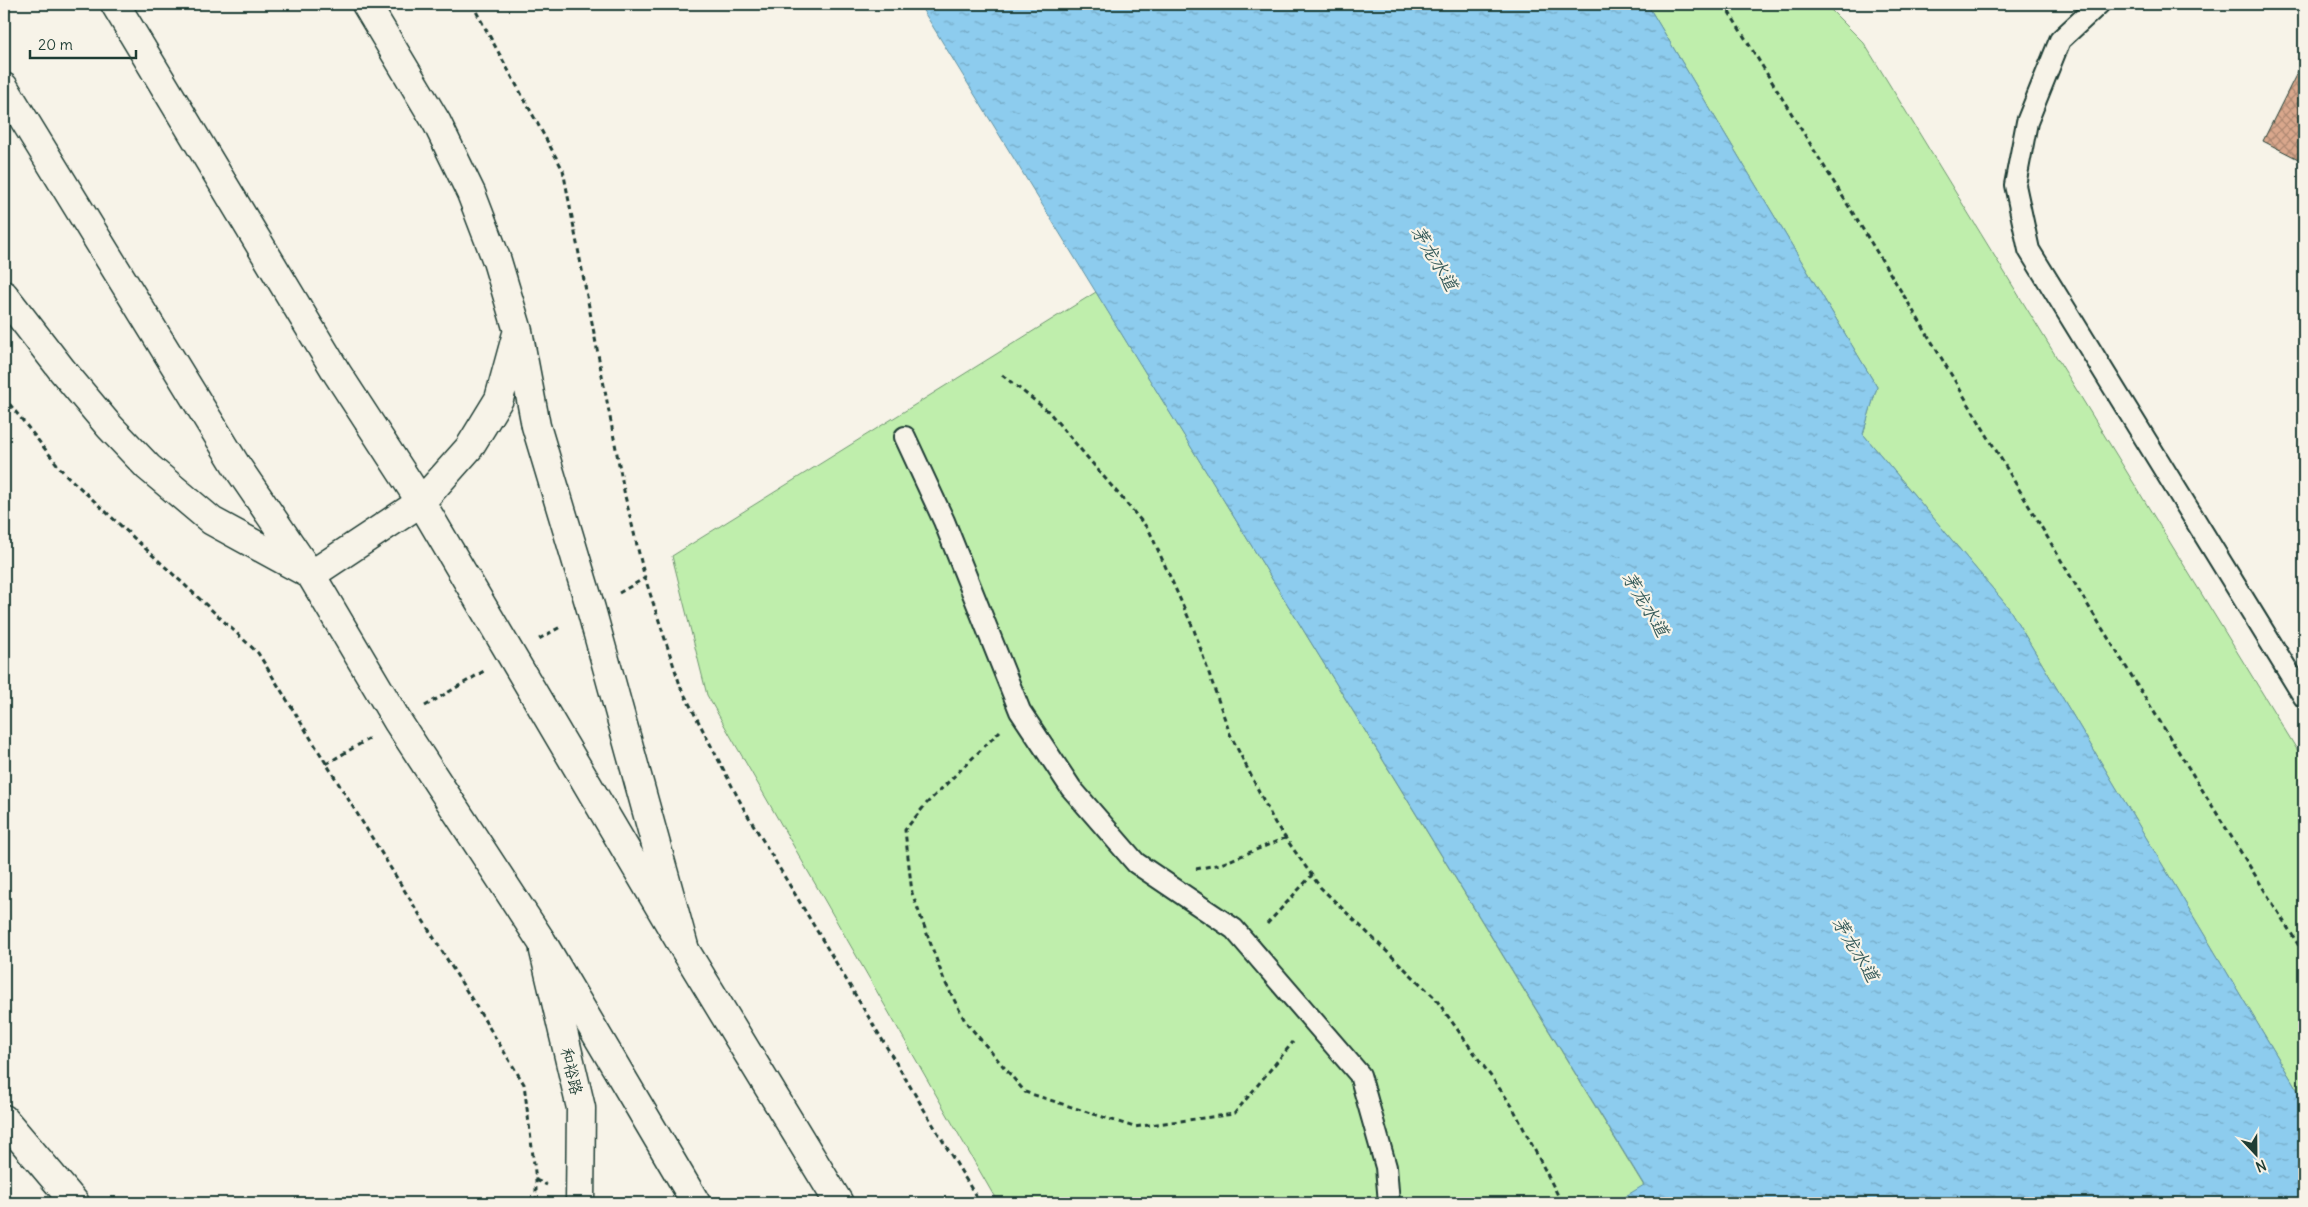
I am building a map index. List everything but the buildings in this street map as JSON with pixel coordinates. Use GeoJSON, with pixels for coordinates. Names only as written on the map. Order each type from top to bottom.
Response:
{"type":"FeatureCollection","features":[{"type":"Feature","properties":{"kind":"street"},"geometry":{"type":"LineString","coordinates":[[114,4],[337,373],[421,502],[685,950],[838,1203]]}},
{"type":"Feature","properties":{"kind":"street"},"geometry":{"type":"LineString","coordinates":[[366,4],[437,123],[471,193],[497,260],[518,331],[536,426],[591,609],[685,950]]}},
{"type":"Feature","properties":{"kind":"street"},"geometry":{"type":"LineString","coordinates":[[4,86],[236,465],[311,575],[398,722],[542,942],[696,1203]]}},
{"type":"Feature","properties":{"kind":"street"},"geometry":{"type":"LineString","coordinates":[[4,295],[62,370],[109,426],[148,467],[212,521],[311,575]]}},
{"type":"Feature","properties":{"kind":"street"},"geometry":{"type":"LineString","coordinates":[[311,575],[421,502],[469,448],[499,399],[518,331]]}},
{"type":"Feature","properties":{"kind":"street","name":"和裕路"},"geometry":{"type":"LineString","coordinates":[[542,942],[581,1108],[580,1203]]}},
{"type":"Feature","properties":{"kind":"street"},"geometry":{"type":"LineString","coordinates":[[4,1119],[75,1203]]}},
{"type":"Feature","properties":{"kind":"lane"},"geometry":{"type":"LineString","coordinates":[[2098,4],[2060,40],[2026,122],[2015,185],[2030,250],[2304,697]]}},
{"type":"Feature","properties":{"kind":"lane"},"geometry":{"type":"LineString","coordinates":[[905,437],[944,521],[1020,711],[1071,788],[1136,863],[1234,930],[1313,1018],[1360,1075],[1386,1167],[1388,1203]]}},
{"type":"Feature","properties":{"kind":"path"},"geometry":{"type":"LineString","coordinates":[[472,4],[563,170],[625,496],[645,578],[681,688],[744,809],[980,1203]]}},
{"type":"Feature","properties":{"kind":"path"},"geometry":{"type":"LineString","coordinates":[[1724,4],[1920,322],[2084,599],[2304,954]]}},
{"type":"Feature","properties":{"kind":"path"},"geometry":{"type":"LineString","coordinates":[[1002,375],[1048,411],[1149,530],[1194,630],[1230,734],[1275,824],[1320,887],[1435,998],[1512,1106],[1562,1203]]}},
{"type":"Feature","properties":{"kind":"path"},"geometry":{"type":"LineString","coordinates":[[4,397],[64,473],[258,653],[524,1084],[536,1180],[536,1203]]}},
{"type":"Feature","properties":{"kind":"path"},"geometry":{"type":"LineString","coordinates":[[1020,711],[926,804],[904,830],[912,893],[944,980],[965,1020],[1025,1092],[1134,1127],[1234,1114],[1313,1018]]}},
{"type":"Feature","properties":{"kind":"path"},"geometry":{"type":"LineString","coordinates":[[1154,876],[1221,864],[1285,838]]}},
{"type":"Feature","properties":{"kind":"path"},"geometry":{"type":"LineString","coordinates":[[1248,944],[1312,876]]}},
{"type":"Feature","properties":{"kind":"green space"},"geometry":{"type":"Polygon","coordinates":[[[1647,4],[1825,4],[1864,43],[2304,761],[2304,1101],[2008,607],[1863,434],[1877,387],[1647,4]]]}},
{"type":"Feature","properties":{"kind":"green space"},"geometry":{"type":"Polygon","coordinates":[[[1096,292],[1644,1186],[1614,1203],[998,1203],[707,695],[672,556],[1096,292]]]}},
{"type":"Feature","properties":{"kind":"water","name":"茅龙水道"},"geometry":{"type":"Polygon","coordinates":[[[919,4],[1647,4],[1877,387],[1863,434],[2008,607],[2304,1101],[2304,1203],[1614,1203],[1644,1185],[919,4]]]}}]}
